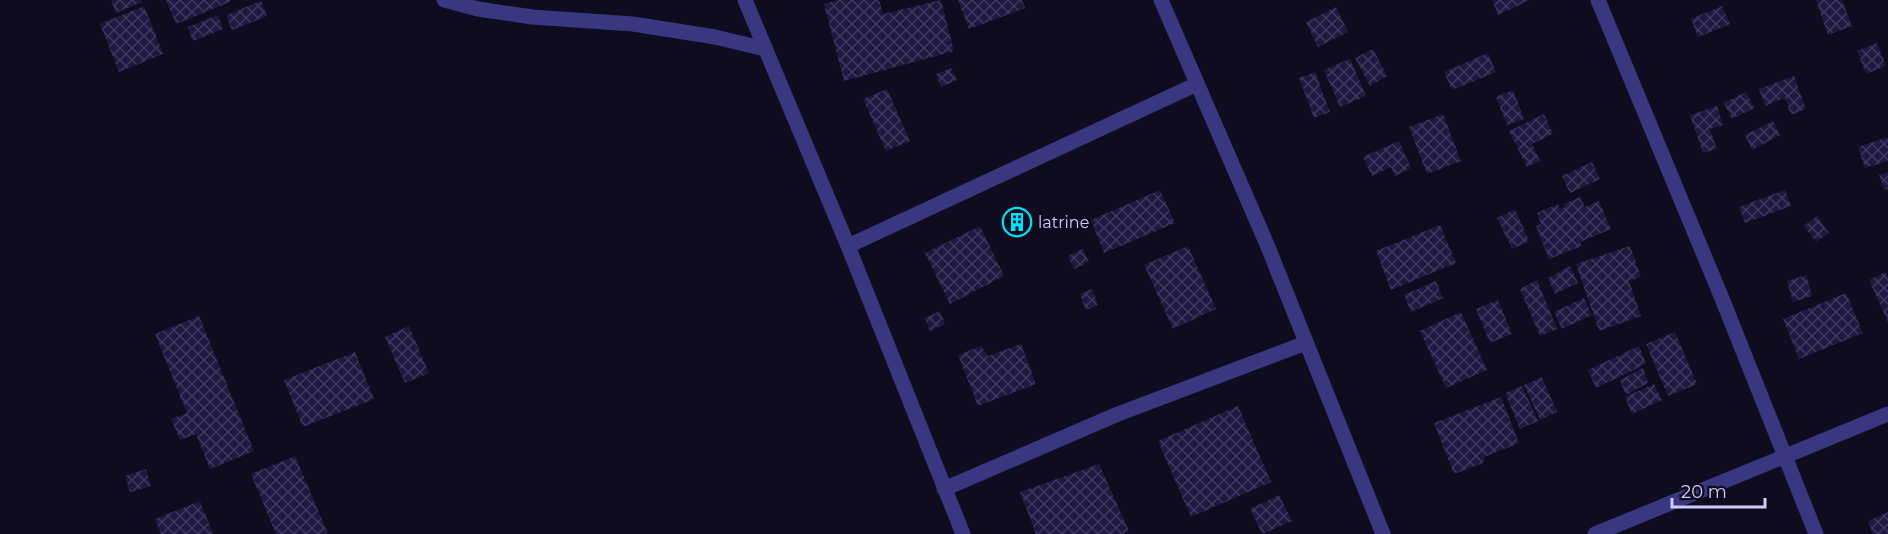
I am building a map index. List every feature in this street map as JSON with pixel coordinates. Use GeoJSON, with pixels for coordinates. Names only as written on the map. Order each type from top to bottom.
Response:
{"type":"FeatureCollection","features":[{"type":"Feature","properties":{"kind":"street"},"geometry":{"type":"LineString","coordinates":[[444,0],[478,9],[532,17],[633,24],[715,36],[765,49]]}},
{"type":"Feature","properties":{"kind":"street"},"geometry":{"type":"LineString","coordinates":[[745,0],[848,246],[963,534]]}},
{"type":"Feature","properties":{"kind":"street"},"geometry":{"type":"LineString","coordinates":[[1161,0],[1306,343],[1383,534]]}},
{"type":"Feature","properties":{"kind":"street"},"geometry":{"type":"LineString","coordinates":[[1598,0],[1816,534]]}},
{"type":"Feature","properties":{"kind":"street"},"geometry":{"type":"LineString","coordinates":[[848,246],[1197,84]]}},
{"type":"Feature","properties":{"kind":"street"},"geometry":{"type":"LineString","coordinates":[[944,489],[1118,414],[1306,343]]}},
{"type":"Feature","properties":{"kind":"street"},"geometry":{"type":"LineString","coordinates":[[1595,534],[1888,414]]}},
{"type":"Feature","properties":{"kind":"building"},"geometry":{"type":"Polygon","coordinates":[[[111,0],[141,0],[142,2],[116,13],[111,0]]]}},
{"type":"Feature","properties":{"kind":"building"},"geometry":{"type":"Polygon","coordinates":[[[166,0],[230,0],[230,2],[176,24],[166,0]]]}},
{"type":"Feature","properties":{"kind":"building"},"geometry":{"type":"Polygon","coordinates":[[[838,0],[879,0],[883,14],[941,0],[954,51],[844,81],[824,4],[838,0]]]}},
{"type":"Feature","properties":{"kind":"building"},"geometry":{"type":"Polygon","coordinates":[[[958,0],[1022,0],[1025,8],[969,29],[958,0]]]}},
{"type":"Feature","properties":{"kind":"building"},"geometry":{"type":"Polygon","coordinates":[[[1492,0],[1530,0],[1498,15],[1492,0]]]}},
{"type":"Feature","properties":{"kind":"building"},"geometry":{"type":"Polygon","coordinates":[[[1816,0],[1842,0],[1852,26],[1828,35],[1816,0]]]}},
{"type":"Feature","properties":{"kind":"building"},"geometry":{"type":"Polygon","coordinates":[[[261,1],[267,16],[232,30],[226,15],[261,1]]]}},
{"type":"Feature","properties":{"kind":"building"},"geometry":{"type":"Polygon","coordinates":[[[144,6],[163,54],[119,72],[100,24],[144,6]]]}},
{"type":"Feature","properties":{"kind":"building"},"geometry":{"type":"Polygon","coordinates":[[[1722,6],[1730,24],[1698,37],[1691,19],[1722,6]]]}},
{"type":"Feature","properties":{"kind":"building"},"geometry":{"type":"Polygon","coordinates":[[[1336,7],[1348,32],[1318,47],[1306,22],[1336,7]]]}},
{"type":"Feature","properties":{"kind":"building"},"geometry":{"type":"Polygon","coordinates":[[[218,15],[223,29],[193,41],[188,27],[218,15]]]}},
{"type":"Feature","properties":{"kind":"building"},"geometry":{"type":"Polygon","coordinates":[[[1877,43],[1886,66],[1866,74],[1857,51],[1877,43]]]}},
{"type":"Feature","properties":{"kind":"building"},"geometry":{"type":"Polygon","coordinates":[[[1373,49],[1387,76],[1370,86],[1355,58],[1373,49]]]}},
{"type":"Feature","properties":{"kind":"building"},"geometry":{"type":"Polygon","coordinates":[[[1488,53],[1496,72],[1452,90],[1444,72],[1488,53]]]}},
{"type":"Feature","properties":{"kind":"building"},"geometry":{"type":"Polygon","coordinates":[[[1350,59],[1366,96],[1340,107],[1324,70],[1350,59]]]}},
{"type":"Feature","properties":{"kind":"building"},"geometry":{"type":"Polygon","coordinates":[[[951,68],[957,80],[941,87],[936,74],[951,68]]]}},
{"type":"Feature","properties":{"kind":"building"},"geometry":{"type":"Polygon","coordinates":[[[1315,72],[1330,112],[1314,118],[1299,78],[1315,72]]]}},
{"type":"Feature","properties":{"kind":"building"},"geometry":{"type":"Polygon","coordinates":[[[1794,76],[1806,109],[1791,115],[1785,98],[1765,106],[1759,89],[1794,76]]]}},
{"type":"Feature","properties":{"kind":"building"},"geometry":{"type":"Polygon","coordinates":[[[887,89],[910,141],[886,151],[863,99],[887,89]]]}},
{"type":"Feature","properties":{"kind":"building"},"geometry":{"type":"Polygon","coordinates":[[[1513,90],[1524,119],[1507,125],[1496,97],[1513,90]]]}},
{"type":"Feature","properties":{"kind":"building"},"geometry":{"type":"Polygon","coordinates":[[[1746,92],[1754,108],[1732,119],[1724,103],[1746,92]]]}},
{"type":"Feature","properties":{"kind":"building"},"geometry":{"type":"Polygon","coordinates":[[[1717,106],[1723,125],[1710,129],[1717,149],[1703,153],[1690,115],[1717,106]]]}},
{"type":"Feature","properties":{"kind":"building"},"geometry":{"type":"Polygon","coordinates":[[[1443,114],[1461,161],[1427,174],[1409,127],[1443,114]]]}},
{"type":"Feature","properties":{"kind":"building"},"geometry":{"type":"Polygon","coordinates":[[[1544,114],[1553,134],[1532,144],[1540,161],[1527,167],[1509,131],[1544,114]]]}},
{"type":"Feature","properties":{"kind":"building"},"geometry":{"type":"Polygon","coordinates":[[[1773,121],[1780,135],[1752,150],[1745,135],[1773,121]]]}},
{"type":"Feature","properties":{"kind":"building"},"geometry":{"type":"Polygon","coordinates":[[[1888,137],[1888,161],[1865,168],[1858,147],[1888,137]]]}},
{"type":"Feature","properties":{"kind":"building"},"geometry":{"type":"Polygon","coordinates":[[[1399,141],[1411,168],[1395,176],[1391,167],[1372,176],[1363,157],[1399,141]]]}},
{"type":"Feature","properties":{"kind":"building"},"geometry":{"type":"Polygon","coordinates":[[[1592,162],[1600,179],[1570,193],[1562,176],[1592,162]]]}},
{"type":"Feature","properties":{"kind":"building"},"geometry":{"type":"Polygon","coordinates":[[[1888,172],[1888,189],[1884,190],[1879,175],[1888,172]]]}},
{"type":"Feature","properties":{"kind":"building"},"geometry":{"type":"Polygon","coordinates":[[[1160,190],[1175,223],[1104,253],[1091,220],[1160,190]]]}},
{"type":"Feature","properties":{"kind":"building"},"geometry":{"type":"Polygon","coordinates":[[[1785,190],[1791,206],[1745,223],[1739,207],[1785,190]]]}},
{"type":"Feature","properties":{"kind":"building"},"geometry":{"type":"Polygon","coordinates":[[[1580,197],[1585,207],[1599,201],[1611,229],[1580,242],[1582,246],[1549,259],[1536,226],[1541,224],[1537,213],[1558,204],[1560,209],[1565,207],[1564,204],[1580,197]]]}},
{"type":"Feature","properties":{"kind":"building"},"geometry":{"type":"Polygon","coordinates":[[[1515,209],[1529,241],[1512,249],[1497,218],[1515,209]]]}},
{"type":"Feature","properties":{"kind":"building","name":"latrine"},"geometry":{"type":"Polygon","coordinates":[[[1021,212],[1027,228],[1014,233],[1008,217],[1021,212]]]}},
{"type":"Feature","properties":{"kind":"building"},"geometry":{"type":"Polygon","coordinates":[[[1817,216],[1829,233],[1816,242],[1804,226],[1817,216]]]}},
{"type":"Feature","properties":{"kind":"building"},"geometry":{"type":"Polygon","coordinates":[[[1440,225],[1456,263],[1391,290],[1376,251],[1440,225]]]}},
{"type":"Feature","properties":{"kind":"building"},"geometry":{"type":"Polygon","coordinates":[[[980,226],[1004,276],[950,304],[925,253],[980,226]]]}},
{"type":"Feature","properties":{"kind":"building"},"geometry":{"type":"Polygon","coordinates":[[[1188,246],[1216,309],[1173,329],[1144,265],[1188,246]]]}},
{"type":"Feature","properties":{"kind":"building"},"geometry":{"type":"Polygon","coordinates":[[[1630,246],[1641,277],[1629,281],[1641,316],[1599,331],[1576,264],[1630,246]]]}},
{"type":"Feature","properties":{"kind":"building","name":"latrine"},"geometry":{"type":"Polygon","coordinates":[[[1083,249],[1089,262],[1074,269],[1068,256],[1083,249]]]}},
{"type":"Feature","properties":{"kind":"building"},"geometry":{"type":"Polygon","coordinates":[[[1570,266],[1578,283],[1555,294],[1548,278],[1570,266]]]}},
{"type":"Feature","properties":{"kind":"building"},"geometry":{"type":"Polygon","coordinates":[[[1885,272],[1888,277],[1888,322],[1869,280],[1885,272]]]}},
{"type":"Feature","properties":{"kind":"building"},"geometry":{"type":"Polygon","coordinates":[[[1806,275],[1812,296],[1793,302],[1787,281],[1806,275]]]}},
{"type":"Feature","properties":{"kind":"building"},"geometry":{"type":"Polygon","coordinates":[[[1537,280],[1557,329],[1540,336],[1520,289],[1537,280]]]}},
{"type":"Feature","properties":{"kind":"building"},"geometry":{"type":"Polygon","coordinates":[[[1436,281],[1443,298],[1411,312],[1404,295],[1436,281]]]}},
{"type":"Feature","properties":{"kind":"building"},"geometry":{"type":"Polygon","coordinates":[[[1092,289],[1098,305],[1086,310],[1080,294],[1092,289]]]}},
{"type":"Feature","properties":{"kind":"building"},"geometry":{"type":"Polygon","coordinates":[[[1846,293],[1863,333],[1799,359],[1783,319],[1846,293]]]}},
{"type":"Feature","properties":{"kind":"building"},"geometry":{"type":"Polygon","coordinates":[[[1584,298],[1592,315],[1562,329],[1554,312],[1584,298]]]}},
{"type":"Feature","properties":{"kind":"building"},"geometry":{"type":"Polygon","coordinates":[[[1498,300],[1512,334],[1490,343],[1476,309],[1498,300]]]}},
{"type":"Feature","properties":{"kind":"building"},"geometry":{"type":"Polygon","coordinates":[[[940,311],[945,324],[930,331],[925,318],[940,311]]]}},
{"type":"Feature","properties":{"kind":"building"},"geometry":{"type":"Polygon","coordinates":[[[1461,312],[1487,370],[1446,388],[1420,331],[1461,312]]]}},
{"type":"Feature","properties":{"kind":"building"},"geometry":{"type":"Polygon","coordinates":[[[199,316],[254,451],[210,469],[196,434],[180,440],[171,419],[187,413],[155,334],[199,316]]]}},
{"type":"Feature","properties":{"kind":"building"},"geometry":{"type":"Polygon","coordinates":[[[409,326],[429,373],[405,383],[385,337],[409,326]]]}},
{"type":"Feature","properties":{"kind":"building"},"geometry":{"type":"Polygon","coordinates":[[[1675,332],[1697,384],[1668,396],[1646,344],[1675,332]]]}},
{"type":"Feature","properties":{"kind":"building"},"geometry":{"type":"Polygon","coordinates":[[[1021,344],[1036,384],[978,406],[958,355],[981,346],[988,356],[1021,344]]]}},
{"type":"Feature","properties":{"kind":"building"},"geometry":{"type":"Polygon","coordinates":[[[1639,346],[1646,364],[1596,388],[1588,370],[1639,346]]]}},
{"type":"Feature","properties":{"kind":"building"},"geometry":{"type":"Polygon","coordinates":[[[355,352],[374,399],[303,427],[284,380],[355,352]]]}},
{"type":"Feature","properties":{"kind":"building"},"geometry":{"type":"Polygon","coordinates":[[[1643,368],[1648,383],[1626,395],[1620,380],[1643,368]]]}},
{"type":"Feature","properties":{"kind":"building"},"geometry":{"type":"Polygon","coordinates":[[[1542,377],[1557,412],[1540,420],[1524,385],[1542,377]]]}},
{"type":"Feature","properties":{"kind":"building"},"geometry":{"type":"Polygon","coordinates":[[[1654,384],[1662,400],[1632,414],[1625,397],[1654,384]]]}},
{"type":"Feature","properties":{"kind":"building"},"geometry":{"type":"Polygon","coordinates":[[[1522,386],[1538,421],[1520,429],[1505,393],[1522,386]]]}},
{"type":"Feature","properties":{"kind":"building"},"geometry":{"type":"Polygon","coordinates":[[[1501,397],[1519,443],[1484,457],[1483,463],[1454,474],[1434,423],[1501,397]]]}},
{"type":"Feature","properties":{"kind":"building"},"geometry":{"type":"Polygon","coordinates":[[[1238,406],[1271,482],[1191,517],[1158,441],[1238,406]]]}},
{"type":"Feature","properties":{"kind":"building"},"geometry":{"type":"Polygon","coordinates":[[[295,456],[328,534],[276,534],[251,474],[295,456]]]}},
{"type":"Feature","properties":{"kind":"building"},"geometry":{"type":"Polygon","coordinates":[[[1099,464],[1129,531],[1122,534],[1036,534],[1020,492],[1099,464]]]}},
{"type":"Feature","properties":{"kind":"building"},"geometry":{"type":"Polygon","coordinates":[[[146,469],[151,486],[130,492],[125,476],[146,469]]]}},
{"type":"Feature","properties":{"kind":"building"},"geometry":{"type":"Polygon","coordinates":[[[1279,495],[1292,521],[1262,534],[1250,509],[1279,495]]]}},
{"type":"Feature","properties":{"kind":"building"},"geometry":{"type":"Polygon","coordinates":[[[200,501],[213,534],[161,534],[155,519],[200,501]]]}},
{"type":"Feature","properties":{"kind":"building"},"geometry":{"type":"Polygon","coordinates":[[[1888,512],[1888,534],[1873,534],[1868,521],[1888,512]]]}},
{"type":"Feature","properties":{"kind":"place","name":"latrine"},"geometry":{"type":"Point","coordinates":[1017,222]}}]}
